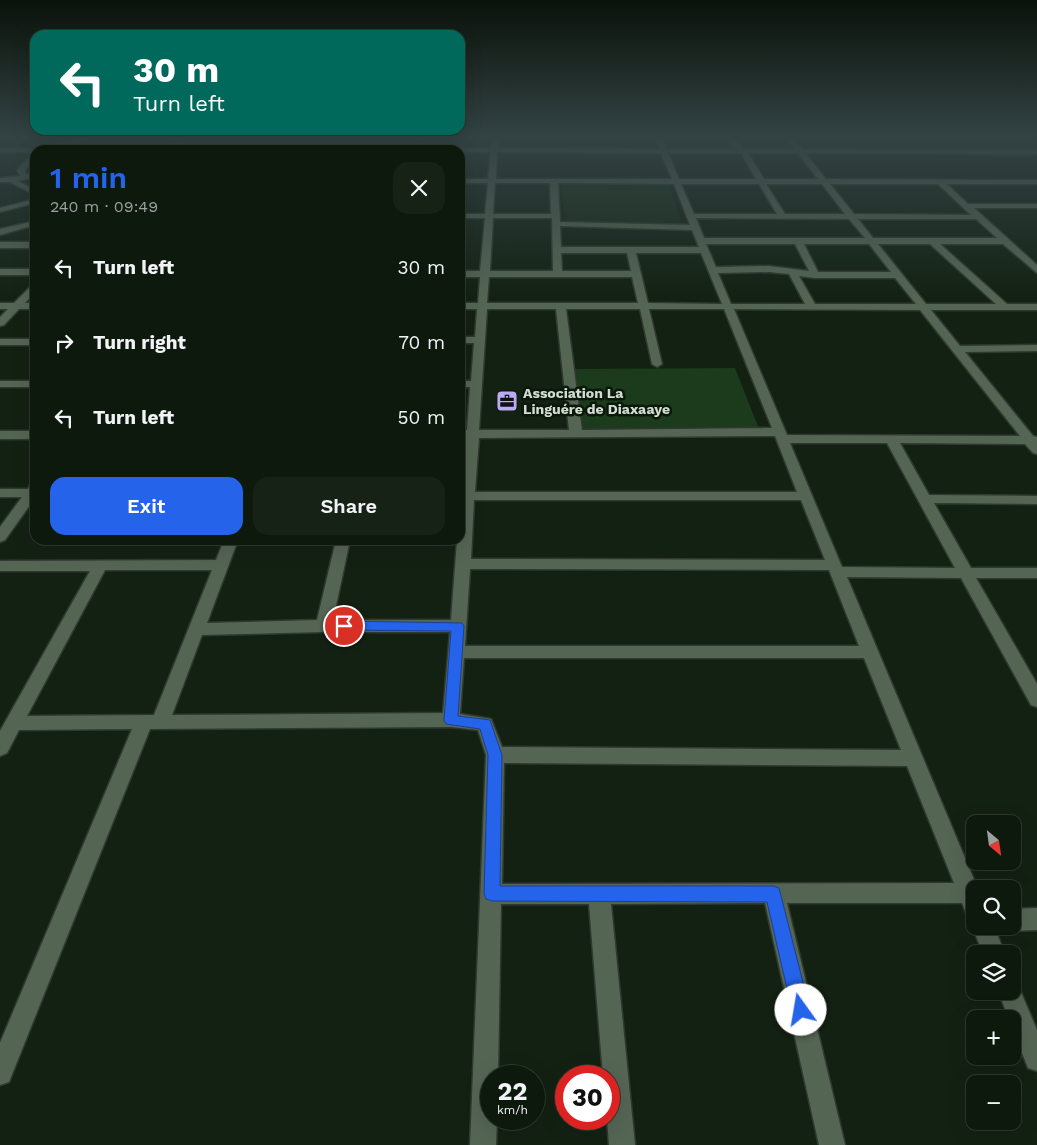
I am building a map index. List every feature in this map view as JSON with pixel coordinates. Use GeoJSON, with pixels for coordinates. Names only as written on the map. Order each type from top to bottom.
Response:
{"type":"FeatureCollection","features":[{"type":"Feature","properties":{"kind":"street"},"geometry":{"type":"LineString","coordinates":[[465,537],[468,496],[466,434],[476,384],[490,192]]}},
{"type":"Feature","properties":{"kind":"street"},"geometry":{"type":"LineString","coordinates":[[554,192],[558,274]]}},
{"type":"Feature","properties":{"kind":"street"},"geometry":{"type":"LineString","coordinates":[[681,192],[966,885]]}},
{"type":"Feature","properties":{"kind":"street"},"geometry":{"type":"LineString","coordinates":[[768,192],[782,216]]}},
{"type":"Feature","properties":{"kind":"street"},"geometry":{"type":"LineString","coordinates":[[833,192],[1034,443]]}},
{"type":"Feature","properties":{"kind":"street"},"geometry":{"type":"LineString","coordinates":[[951,192],[1037,270]]}},
{"type":"Feature","properties":{"kind":"street"},"geometry":{"type":"LineString","coordinates":[[0,210],[30,202]]}},
{"type":"Feature","properties":{"kind":"street"},"geometry":{"type":"LineString","coordinates":[[965,206],[1033,206],[1037,212]]}},
{"type":"Feature","properties":{"kind":"street"},"geometry":{"type":"LineString","coordinates":[[465,216],[615,224],[698,234],[798,241],[1004,241]]}},
{"type":"Feature","properties":{"kind":"street"},"geometry":{"type":"LineString","coordinates":[[557,250],[631,250],[782,216],[977,217]]}},
{"type":"Feature","properties":{"kind":"street"},"geometry":{"type":"LineString","coordinates":[[0,232],[30,224]]}},
{"type":"Feature","properties":{"kind":"street"},"geometry":{"type":"LineString","coordinates":[[798,241],[815,275]]}},
{"type":"Feature","properties":{"kind":"street"},"geometry":{"type":"LineString","coordinates":[[932,241],[1006,307]]}},
{"type":"Feature","properties":{"kind":"street"},"geometry":{"type":"LineString","coordinates":[[0,245],[30,245]]}},
{"type":"Feature","properties":{"kind":"street"},"geometry":{"type":"LineString","coordinates":[[631,250],[656,364]]}},
{"type":"Feature","properties":{"kind":"street"},"geometry":{"type":"LineString","coordinates":[[713,270],[769,269],[815,275],[898,275]]}},
{"type":"Feature","properties":{"kind":"street"},"geometry":{"type":"LineString","coordinates":[[792,271],[812,306]]}},
{"type":"Feature","properties":{"kind":"street"},"geometry":{"type":"LineString","coordinates":[[0,272],[30,272]]}},
{"type":"Feature","properties":{"kind":"street"},"geometry":{"type":"LineString","coordinates":[[465,274],[636,274]]}},
{"type":"Feature","properties":{"kind":"street"},"geometry":{"type":"LineString","coordinates":[[0,323],[30,292]]}},
{"type":"Feature","properties":{"kind":"street"},"geometry":{"type":"LineString","coordinates":[[0,306],[30,306]]}},
{"type":"Feature","properties":{"kind":"street"},"geometry":{"type":"LineString","coordinates":[[465,306],[1037,307]]}},
{"type":"Feature","properties":{"kind":"street"},"geometry":{"type":"LineString","coordinates":[[561,306],[576,433]]}},
{"type":"Feature","properties":{"kind":"street"},"geometry":{"type":"LineString","coordinates":[[465,340],[480,340]]}},
{"type":"Feature","properties":{"kind":"street"},"geometry":{"type":"LineString","coordinates":[[0,342],[30,342]]}},
{"type":"Feature","properties":{"kind":"street"},"geometry":{"type":"LineString","coordinates":[[957,349],[1037,348]]}},
{"type":"Feature","properties":{"kind":"street"},"geometry":{"type":"LineString","coordinates":[[0,384],[30,384]]}},
{"type":"Feature","properties":{"kind":"street"},"geometry":{"type":"LineString","coordinates":[[465,384],[476,384]]}},
{"type":"Feature","properties":{"kind":"street"},"geometry":{"type":"LineString","coordinates":[[466,434],[576,433],[781,436],[1034,443]]}},
{"type":"Feature","properties":{"kind":"street"},"geometry":{"type":"LineString","coordinates":[[0,435],[30,435]]}},
{"type":"Feature","properties":{"kind":"street"},"geometry":{"type":"LineString","coordinates":[[891,439],[966,573],[1029,670],[1037,700]]}},
{"type":"Feature","properties":{"kind":"street"},"geometry":{"type":"LineString","coordinates":[[0,493],[30,492]]}},
{"type":"Feature","properties":{"kind":"street"},"geometry":{"type":"LineString","coordinates":[[468,496],[806,496]]}},
{"type":"Feature","properties":{"kind":"street"},"geometry":{"type":"LineString","coordinates":[[0,537],[30,497]]}},
{"type":"Feature","properties":{"kind":"street"},"geometry":{"type":"LineString","coordinates":[[925,499],[1037,500]]}},
{"type":"Feature","properties":{"kind":"street"},"geometry":{"type":"LineString","coordinates":[[0,1073],[152,723],[197,629],[229,545]]}},
{"type":"Feature","properties":{"kind":"street"},"geometry":{"type":"LineString","coordinates":[[324,626],[342,545]]}},
{"type":"Feature","properties":{"kind":"street"},"geometry":{"type":"LineString","coordinates":[[451,720],[464,545]]}},
{"type":"Feature","properties":{"kind":"street"},"geometry":{"type":"LineString","coordinates":[[463,564],[1037,574]]}},
{"type":"Feature","properties":{"kind":"street"},"geometry":{"type":"LineString","coordinates":[[0,748],[101,565]]}},
{"type":"Feature","properties":{"kind":"street"},"geometry":{"type":"LineString","coordinates":[[0,566],[222,565]]}},
{"type":"Feature","properties":{"kind":"street"},"geometry":{"type":"LineString","coordinates":[[197,629],[324,626],[458,626]]}},
{"type":"Feature","properties":{"kind":"street"},"geometry":{"type":"LineString","coordinates":[[456,652],[870,652]]}},
{"type":"Feature","properties":{"kind":"street"},"geometry":{"type":"LineString","coordinates":[[14,724],[451,720],[485,724],[495,755],[483,1145]]}},
{"type":"Feature","properties":{"kind":"street"},"geometry":{"type":"LineString","coordinates":[[495,755],[914,758]]}},
{"type":"Feature","properties":{"kind":"street"},"geometry":{"type":"LineString","coordinates":[[599,893],[622,1145]]}},
{"type":"Feature","properties":{"kind":"street"},"geometry":{"type":"LineString","coordinates":[[492,894],[774,894],[966,900]]}},
{"type":"Feature","properties":{"kind":"street"},"geometry":{"type":"LineString","coordinates":[[774,894],[832,1145]]}},
{"type":"Feature","properties":{"kind":"street"},"geometry":{"type":"LineString","coordinates":[[1021,920],[1037,919]]}},
{"type":"Feature","properties":{"kind":"street"},"geometry":{"type":"LineString","coordinates":[[1013,1000],[1037,1059]]}},
{"type":"Feature","properties":{"kind":"shaded area"},"geometry":{"type":"Polygon","coordinates":[[[562,192],[672,192],[683,226],[565,226],[562,192]]]}},
{"type":"Feature","properties":{"kind":"shaded area"},"geometry":{"type":"Polygon","coordinates":[[[735,368],[759,429],[582,429],[575,369],[735,368]]]}},
{"type":"Feature","properties":{"kind":"place","name":"Association La Linguére de Diaxaaye"},"geometry":{"type":"Point","coordinates":[507,401]}},
{"type":"Feature","properties":{"kind":"route"},"geometry":{"type":"LineString","coordinates":[[344,626],[458,626],[451,720],[485,724],[495,755],[492,894],[774,894],[801,1010]]}}]}
